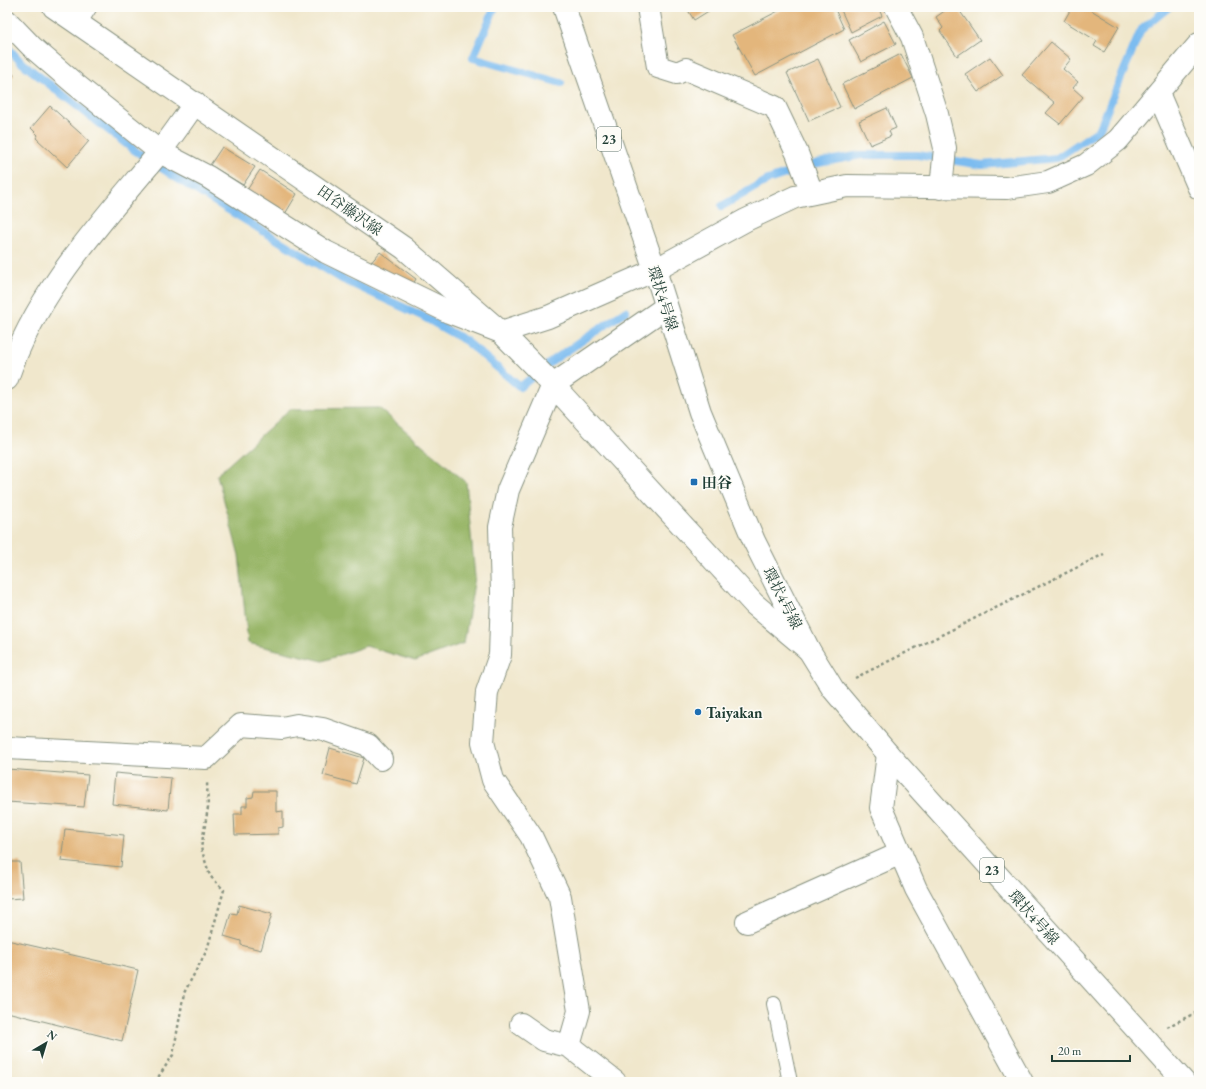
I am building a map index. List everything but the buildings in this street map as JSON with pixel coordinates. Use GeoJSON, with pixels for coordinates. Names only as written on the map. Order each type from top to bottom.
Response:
{"type":"FeatureCollection","features":[{"type":"Feature","properties":{"kind":"street","name":"田谷藤沢線"},"geometry":{"type":"LineString","coordinates":[[54,7],[84,15],[195,103],[404,248],[501,332],[551,383],[754,604],[809,650]]}},
{"type":"Feature","properties":{"kind":"street","name":"環状4号線"},"geometry":{"type":"LineString","coordinates":[[564,7],[655,270],[700,412],[754,541],[809,650],[833,689],[888,754],[1184,1082]]}},
{"type":"Feature","properties":{"kind":"street"},"geometry":{"type":"LineString","coordinates":[[648,7],[658,67],[677,73],[686,69],[775,107],[797,154],[809,186]]}},
{"type":"Feature","properties":{"kind":"street"},"geometry":{"type":"LineString","coordinates":[[896,7],[912,37],[938,114],[944,157],[941,188]]}},
{"type":"Feature","properties":{"kind":"street"},"geometry":{"type":"LineString","coordinates":[[7,21],[32,47],[75,84],[154,158],[208,177],[326,252],[449,312],[501,332],[548,317],[655,270],[746,220],[796,197],[809,186],[1007,188],[1048,182],[1086,165],[1118,140],[1199,44]]}},
{"type":"Feature","properties":{"kind":"street"},"geometry":{"type":"LineString","coordinates":[[1158,94],[1199,188]]}},
{"type":"Feature","properties":{"kind":"street"},"geometry":{"type":"LineString","coordinates":[[7,379],[14,359],[45,298],[83,245],[154,158],[195,103]]}},
{"type":"Feature","properties":{"kind":"street"},"geometry":{"type":"LineString","coordinates":[[569,1046],[579,1011],[560,897],[531,836],[493,780],[484,742],[487,692],[500,655],[502,593],[500,527],[508,490],[551,383],[666,307]]}},
{"type":"Feature","properties":{"kind":"street"},"geometry":{"type":"LineString","coordinates":[[7,748],[206,758],[241,726],[282,728],[297,725],[323,729],[368,745],[381,758]]}},
{"type":"Feature","properties":{"kind":"street"},"geometry":{"type":"LineString","coordinates":[[888,754],[881,808],[916,889],[1022,1082]]}},
{"type":"Feature","properties":{"kind":"street"},"geometry":{"type":"LineString","coordinates":[[746,922],[901,853]]}},
{"type":"Feature","properties":{"kind":"street"},"geometry":{"type":"LineString","coordinates":[[522,1024],[544,1040],[569,1046],[615,1082]]}},
{"type":"Feature","properties":{"kind":"lane"},"geometry":{"type":"LineString","coordinates":[[774,1004],[790,1082]]}},
{"type":"Feature","properties":{"kind":"path"},"geometry":{"type":"LineString","coordinates":[[833,689],[1104,554]]}},
{"type":"Feature","properties":{"kind":"path"},"geometry":{"type":"LineString","coordinates":[[155,1082],[173,1055],[184,993],[207,950],[224,890],[210,876],[201,848],[208,808],[206,758]]}},
{"type":"Feature","properties":{"kind":"path"},"geometry":{"type":"LineString","coordinates":[[1145,1039],[1199,1011]]}},
{"type":"Feature","properties":{"kind":"green space"},"geometry":{"type":"Polygon","coordinates":[[[379,408],[466,482],[475,577],[464,643],[415,661],[366,646],[323,661],[248,643],[239,555],[217,475],[290,409],[379,408]]]}},
{"type":"Feature","properties":{"kind":"waterway"},"geometry":{"type":"LineString","coordinates":[[495,7],[473,58],[561,83]]}},
{"type":"Feature","properties":{"kind":"waterway"},"geometry":{"type":"LineString","coordinates":[[722,206],[768,180],[818,163],[861,155],[918,155],[982,165],[1057,158],[1099,130],[1141,30],[1169,7]]}},
{"type":"Feature","properties":{"kind":"waterway"},"geometry":{"type":"LineString","coordinates":[[7,47],[22,63],[134,150],[181,181],[342,279],[422,316],[466,341],[520,387],[555,359],[626,311]]}},
{"type":"Feature","properties":{"kind":"place","name":"田谷"},"geometry":{"type":"Point","coordinates":[694,482]}},
{"type":"Feature","properties":{"kind":"place","name":"Taiyakan"},"geometry":{"type":"Point","coordinates":[698,712]}}]}
